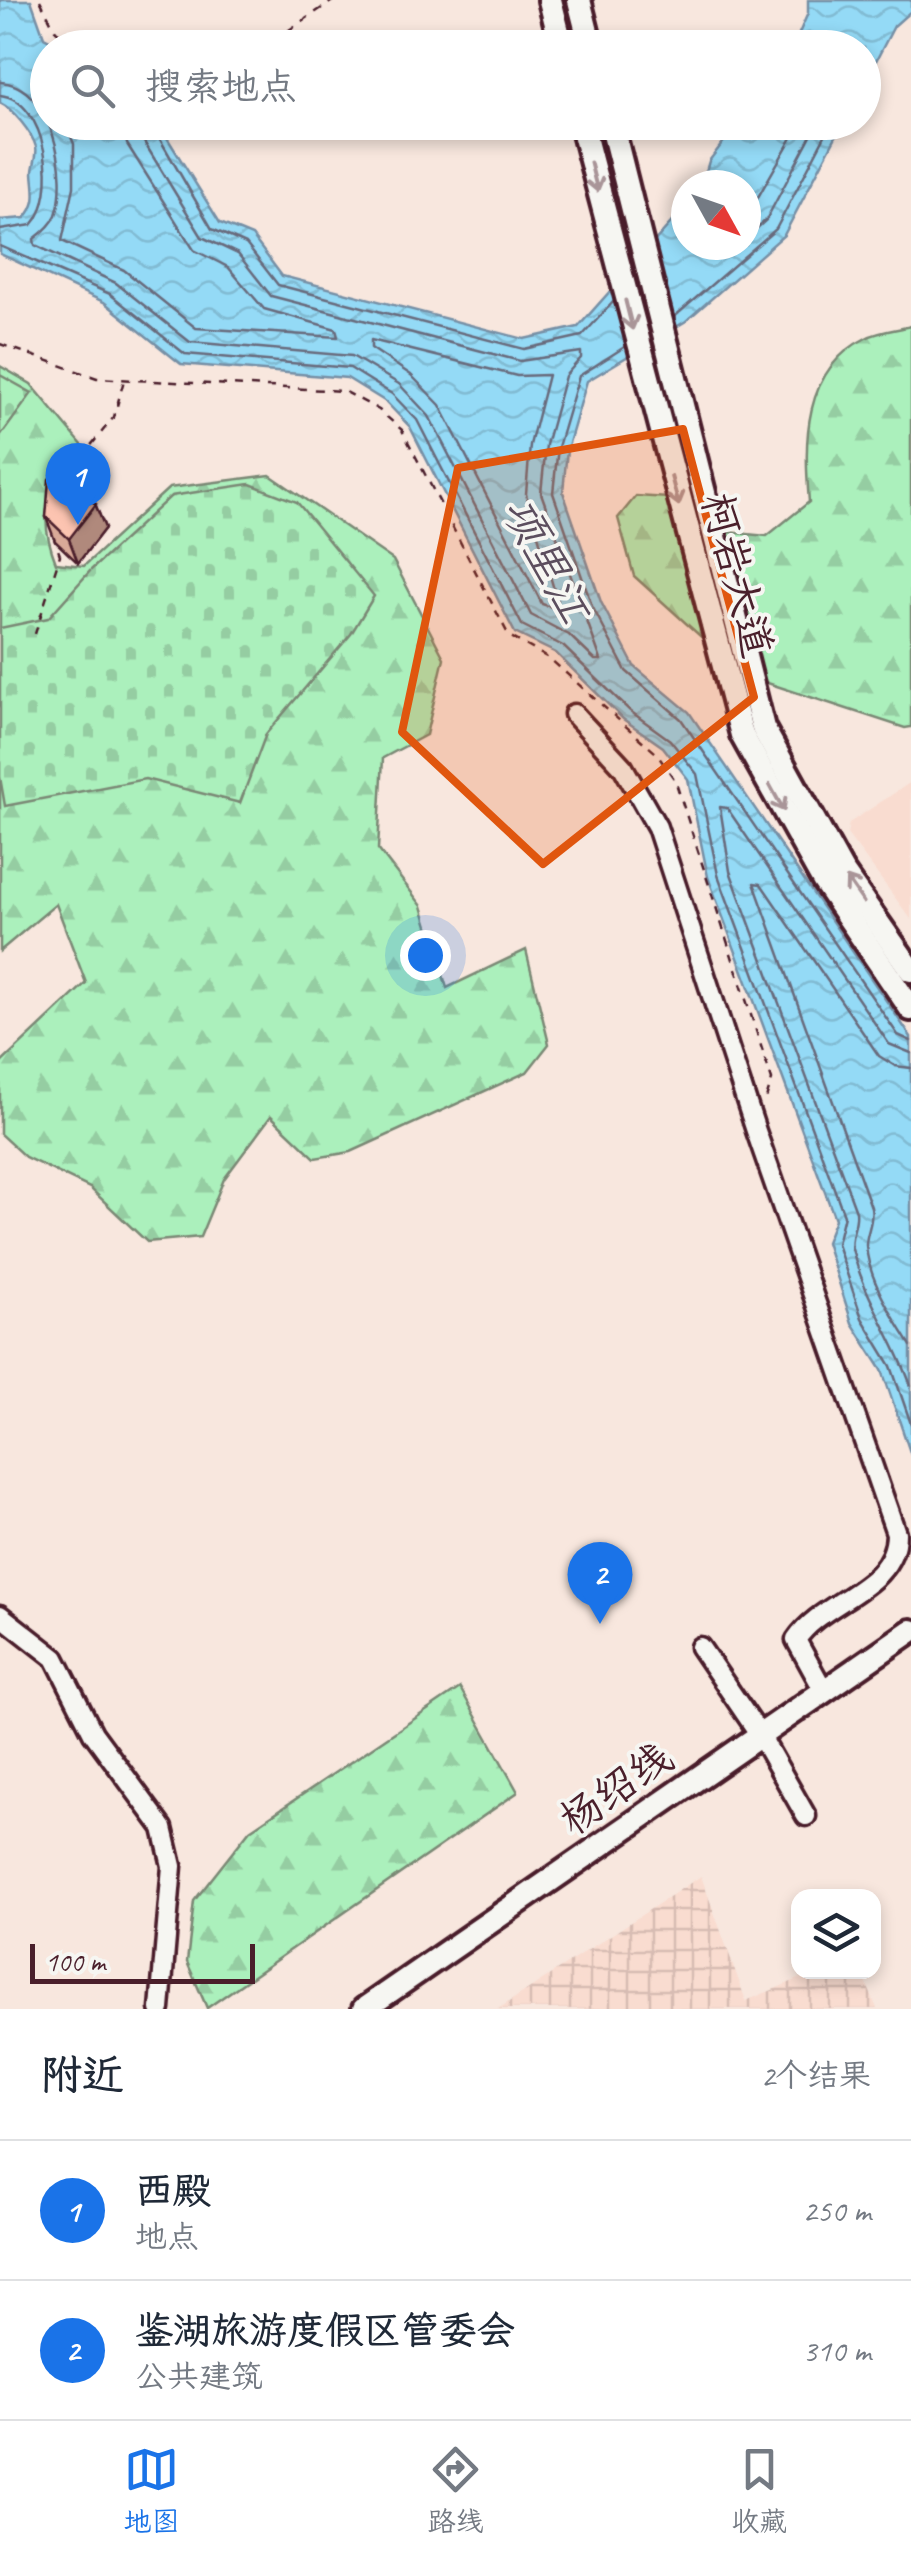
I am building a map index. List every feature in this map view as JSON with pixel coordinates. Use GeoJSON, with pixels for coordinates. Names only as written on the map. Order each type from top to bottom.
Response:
{"type":"FeatureCollection","features":[{"type":"Feature","properties":{"kind":"main road"},"geometry":{"type":"LineString","coordinates":[[550,0],[558,30]]}},
{"type":"Feature","properties":{"kind":"main road"},"geometry":{"type":"LineString","coordinates":[[579,0],[586,30]]}},
{"type":"Feature","properties":{"kind":"main road","name":"柯岩大道"},"geometry":{"type":"LineString","coordinates":[[585,140],[742,735],[822,880],[911,1009]]}},
{"type":"Feature","properties":{"kind":"main road","name":"柯岩大道"},"geometry":{"type":"LineString","coordinates":[[616,140],[763,728],[842,872],[911,970]]}},
{"type":"Feature","properties":{"kind":"main road","name":"杨绍线"},"geometry":{"type":"LineString","coordinates":[[364,2009],[911,1631]]}},
{"type":"Feature","properties":{"kind":"street"},"geometry":{"type":"LineString","coordinates":[[574,714],[623,767],[657,827],[756,1131],[896,1533],[896,1553],[882,1574],[808,1622],[796,1640],[824,1691]]}},
{"type":"Feature","properties":{"kind":"street"},"geometry":{"type":"LineString","coordinates":[[0,1616],[55,1658],[93,1733],[163,1828],[172,1866],[160,2009]]}},
{"type":"Feature","properties":{"kind":"street"},"geometry":{"type":"LineString","coordinates":[[700,1647],[760,1735],[806,1816]]}},
{"type":"Feature","properties":{"kind":"path"},"geometry":{"type":"LineString","coordinates":[[40,0],[55,30]]}},
{"type":"Feature","properties":{"kind":"path"},"geometry":{"type":"LineString","coordinates":[[289,30],[334,0]]}},
{"type":"Feature","properties":{"kind":"path"},"geometry":{"type":"LineString","coordinates":[[0,344],[97,378],[344,390],[379,410],[402,430],[509,636],[550,659],[656,752],[675,780],[772,1080],[756,1131]]}},
{"type":"Feature","properties":{"kind":"path"},"geometry":{"type":"LineString","coordinates":[[66,477],[114,417],[124,379]]}},
{"type":"Feature","properties":{"kind":"path"},"geometry":{"type":"LineString","coordinates":[[35,634],[60,554],[49,532],[52,512]]}},
{"type":"Feature","properties":{"kind":"highlighted area"},"geometry":{"type":"Polygon","coordinates":[[[683,429],[754,697],[543,864],[402,732],[458,468],[683,429]]]}},
{"type":"Feature","properties":{"kind":"shaded area"},"geometry":{"type":"Polygon","coordinates":[[[911,782],[911,919],[847,834],[849,823],[911,782]]]}},
{"type":"Feature","properties":{"kind":"shaded area"},"geometry":{"type":"Polygon","coordinates":[[[701,1876],[746,2001],[798,1979],[865,1979],[877,2009],[498,2009],[701,1876]]]}},
{"type":"Feature","properties":{"kind":"green space"},"geometry":{"type":"Polygon","coordinates":[[[911,326],[911,727],[905,728],[743,675],[634,576],[618,518],[636,496],[669,498],[716,531],[767,536],[809,502],[808,432],[819,388],[829,369],[866,338],[911,326]]]}},
{"type":"Feature","properties":{"kind":"green space"},"geometry":{"type":"Polygon","coordinates":[[[0,366],[31,384],[83,446],[55,488],[47,514],[56,563],[84,566],[169,488],[270,475],[393,560],[444,658],[426,735],[383,758],[378,849],[422,906],[447,988],[526,950],[549,1044],[527,1072],[351,1152],[315,1158],[271,1116],[224,1179],[200,1237],[147,1242],[90,1188],[25,1157],[0,1134],[0,1064],[86,983],[56,904],[0,951],[0,366]]]}},
{"type":"Feature","properties":{"kind":"green space"},"geometry":{"type":"Polygon","coordinates":[[[0,375],[32,393],[0,437],[0,375]]]}},
{"type":"Feature","properties":{"kind":"green space"},"geometry":{"type":"Polygon","coordinates":[[[250,484],[297,502],[374,596],[351,634],[266,734],[240,803],[145,779],[5,806],[0,777],[0,628],[48,618],[91,570],[171,496],[250,484]]]}},
{"type":"Feature","properties":{"kind":"green space"},"geometry":{"type":"Polygon","coordinates":[[[460,1688],[518,1792],[207,2008],[187,1962],[194,1901],[250,1830],[460,1688]]]}},
{"type":"Feature","properties":{"kind":"water"},"geometry":{"type":"Polygon","coordinates":[[[0,0],[31,0],[42,30],[30,30],[30,134],[0,103],[0,0]]]}},
{"type":"Feature","properties":{"kind":"water"},"geometry":{"type":"Polygon","coordinates":[[[808,0],[911,0],[911,11],[894,26],[881,51],[881,30],[800,30],[808,13],[808,0]]]}},
{"type":"Feature","properties":{"kind":"water","name":"项里江"},"geometry":{"type":"Polygon","coordinates":[[[34,140],[169,140],[220,223],[252,236],[282,276],[524,339],[578,327],[671,223],[671,260],[756,260],[686,321],[587,381],[567,450],[563,492],[601,602],[634,666],[689,712],[911,1037],[911,1455],[882,1370],[852,1323],[826,1242],[835,1219],[708,877],[688,779],[663,747],[623,719],[556,653],[515,633],[410,427],[386,402],[347,378],[181,364],[104,302],[0,254],[0,220],[25,218],[32,207],[34,140]]]}},
{"type":"Feature","properties":{"kind":"water"},"geometry":{"type":"Polygon","coordinates":[[[725,140],[834,140],[784,235],[761,255],[761,170],[706,170],[725,140]]]}},
{"type":"Feature","properties":{"kind":"building"},"geometry":{"type":"Polygon","coordinates":[[[63,464],[96,504],[69,539],[46,517],[49,479],[63,464]]]}},
{"type":"Feature","properties":{"kind":"place","name":"西殿"},"geometry":{"type":"Point","coordinates":[78,525]}},
{"type":"Feature","properties":{"kind":"place","name":"鉴湖旅游度假区管委会"},"geometry":{"type":"Point","coordinates":[600,1624]}}]}
